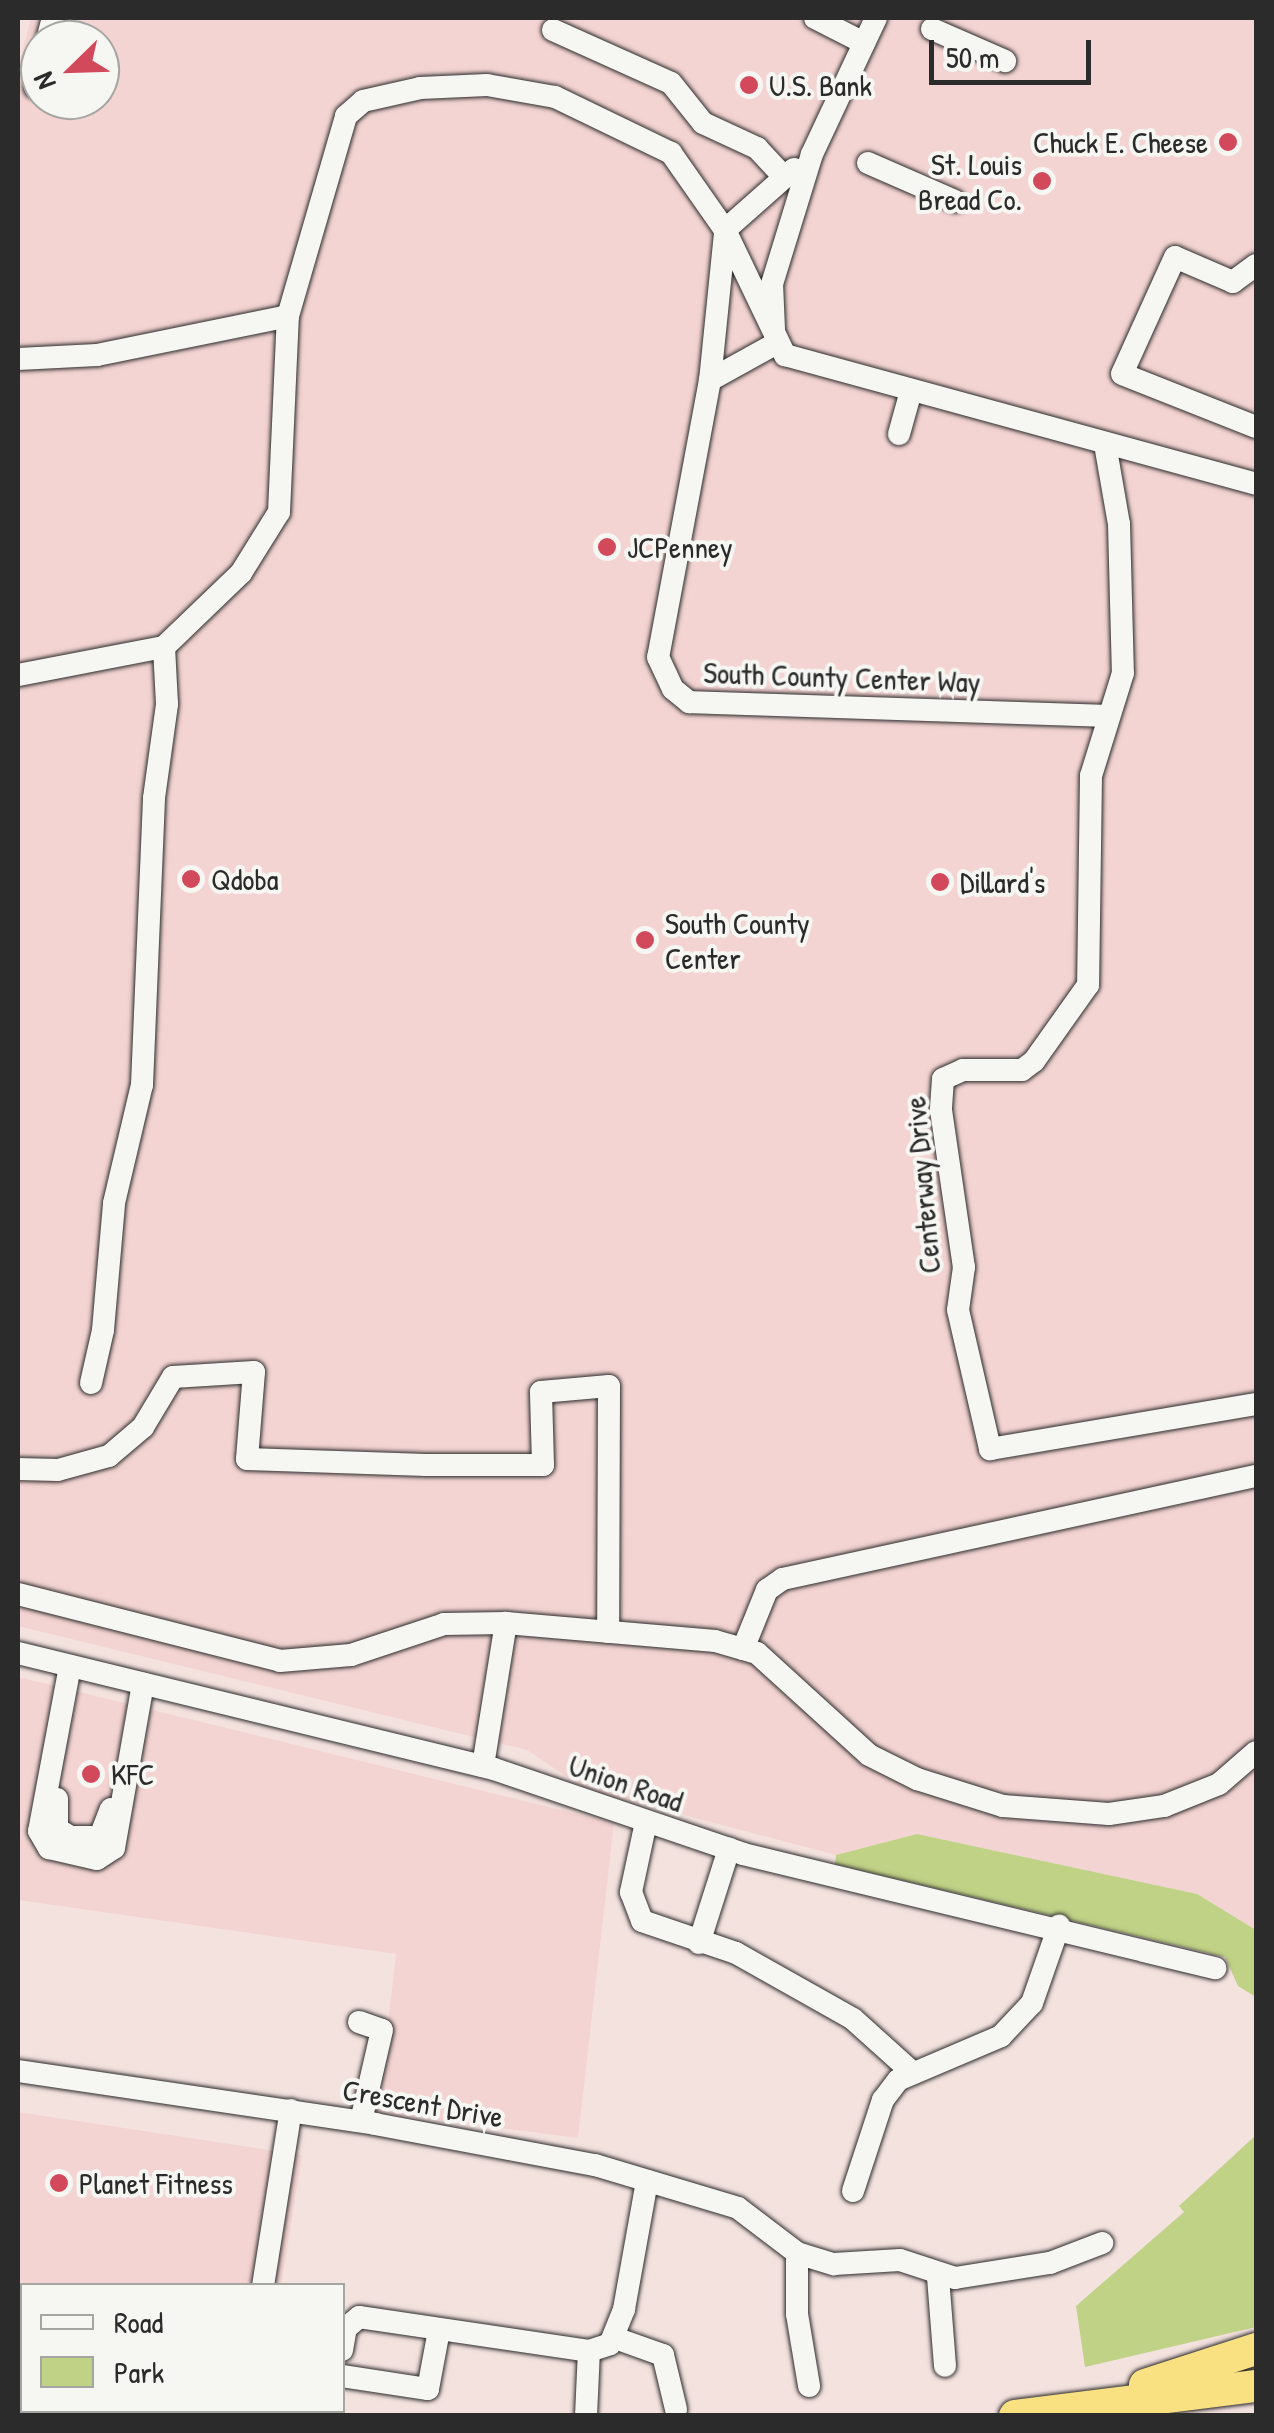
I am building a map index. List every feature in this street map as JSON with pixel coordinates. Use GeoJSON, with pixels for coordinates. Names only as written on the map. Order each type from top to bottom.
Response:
{"type":"FeatureCollection","features":[{"type":"Feature","properties":{"kind":"highway"},"geometry":{"type":"LineString","coordinates":[[1088,2403],[1256,2348]]}},
{"type":"Feature","properties":{"kind":"highway"},"geometry":{"type":"LineString","coordinates":[[1015,2416],[1088,2403],[1256,2386]]}},
{"type":"Feature","properties":{"kind":"street"},"geometry":{"type":"LineString","coordinates":[[815,18],[864,43]]}},
{"type":"Feature","properties":{"kind":"street"},"geometry":{"type":"LineString","coordinates":[[775,344],[772,284],[812,154],[876,18]]}},
{"type":"Feature","properties":{"kind":"street"},"geometry":{"type":"LineString","coordinates":[[932,29],[1005,61]]}},
{"type":"Feature","properties":{"kind":"street"},"geometry":{"type":"LineString","coordinates":[[552,30],[670,83],[703,123],[757,148],[784,177]]}},
{"type":"Feature","properties":{"kind":"street"},"geometry":{"type":"LineString","coordinates":[[18,675],[164,648],[241,573],[279,512],[288,316],[346,116],[385,94],[487,85],[555,97],[672,153],[726,230],[775,344],[785,355],[823,370],[1256,484]]}},
{"type":"Feature","properties":{"kind":"street"},"geometry":{"type":"LineString","coordinates":[[710,380],[726,230],[812,154]]}},
{"type":"Feature","properties":{"kind":"street"},"geometry":{"type":"LineString","coordinates":[[868,162],[955,200]]}},
{"type":"Feature","properties":{"kind":"street"},"geometry":{"type":"LineString","coordinates":[[1256,265],[1232,282],[1175,257],[1122,374],[1256,427]]}},
{"type":"Feature","properties":{"kind":"street"},"geometry":{"type":"LineString","coordinates":[[18,359],[97,355],[288,316]]}},
{"type":"Feature","properties":{"kind":"street"},"geometry":{"type":"LineString","coordinates":[[710,380],[775,344]]}},
{"type":"Feature","properties":{"kind":"street","name":"South County Center Way"},"geometry":{"type":"LineString","coordinates":[[710,380],[658,657],[677,694],[689,702],[1106,716]]}},
{"type":"Feature","properties":{"kind":"street"},"geometry":{"type":"LineString","coordinates":[[898,434],[911,391]]}},
{"type":"Feature","properties":{"kind":"street","name":"Centerway Drive"},"geometry":{"type":"LineString","coordinates":[[1105,444],[1119,524],[1123,672],[1106,716],[1091,776],[1088,984],[1080,1004],[1034,1062],[1022,1070],[951,1072],[940,1094],[964,1266],[961,1325],[990,1449],[1256,1404]]}},
{"type":"Feature","properties":{"kind":"street"},"geometry":{"type":"LineString","coordinates":[[90,1384],[103,1330],[114,1203],[142,1085],[154,798],[168,704],[164,648]]}},
{"type":"Feature","properties":{"kind":"street"},"geometry":{"type":"LineString","coordinates":[[18,1470],[58,1470],[108,1456],[143,1426],[172,1377],[254,1372],[247,1458],[426,1465],[543,1465],[541,1392],[609,1386],[608,1632]]}},
{"type":"Feature","properties":{"kind":"street"},"geometry":{"type":"LineString","coordinates":[[743,1649],[767,1590],[783,1580],[1256,1476]]}},
{"type":"Feature","properties":{"kind":"street"},"geometry":{"type":"LineString","coordinates":[[18,1594],[280,1661],[351,1655],[444,1624],[506,1623],[743,1649],[785,1672],[869,1755],[917,1779],[1003,1806],[1109,1814],[1164,1806],[1220,1784],[1256,1752]]}},
{"type":"Feature","properties":{"kind":"street"},"geometry":{"type":"LineString","coordinates":[[482,1766],[506,1623]]}},
{"type":"Feature","properties":{"kind":"street","name":"Union Road"},"geometry":{"type":"LineString","coordinates":[[18,1653],[482,1766],[730,1849],[1059,1926],[1215,1968]]}},
{"type":"Feature","properties":{"kind":"street"},"geometry":{"type":"LineString","coordinates":[[70,1666],[41,1841],[97,1859],[114,1848],[143,1684]]}},
{"type":"Feature","properties":{"kind":"street"},"geometry":{"type":"LineString","coordinates":[[646,1822],[632,1910],[642,1921],[736,1953],[853,2018],[913,2073]]}},
{"type":"Feature","properties":{"kind":"street"},"geometry":{"type":"LineString","coordinates":[[699,1943],[730,1849]]}},
{"type":"Feature","properties":{"kind":"street"},"geometry":{"type":"LineString","coordinates":[[853,2191],[883,2100],[898,2080],[1002,2036],[1032,2003],[1059,1926]]}},
{"type":"Feature","properties":{"kind":"street"},"geometry":{"type":"LineString","coordinates":[[359,2022],[382,2030],[361,2121]]}},
{"type":"Feature","properties":{"kind":"street","name":"Crescent Drive"},"geometry":{"type":"LineString","coordinates":[[18,2071],[361,2121],[647,2181],[738,2208],[798,2253]]}},
{"type":"Feature","properties":{"kind":"street"},"geometry":{"type":"LineString","coordinates":[[263,2283],[291,2110]]}},
{"type":"Feature","properties":{"kind":"street"},"geometry":{"type":"LineString","coordinates":[[615,2338],[647,2181]]}},
{"type":"Feature","properties":{"kind":"street"},"geometry":{"type":"LineString","coordinates":[[810,2386],[796,2314],[798,2253],[834,2264],[900,2260],[938,2277],[1050,2262],[1102,2244]]}},
{"type":"Feature","properties":{"kind":"street"},"geometry":{"type":"LineString","coordinates":[[938,2277],[946,2366]]}},
{"type":"Feature","properties":{"kind":"street"},"geometry":{"type":"LineString","coordinates":[[345,2334],[359,2316],[589,2351],[615,2338],[664,2355],[676,2408]]}},
{"type":"Feature","properties":{"kind":"street"},"geometry":{"type":"LineString","coordinates":[[345,2376],[428,2389],[439,2330]]}},
{"type":"Feature","properties":{"kind":"street"},"geometry":{"type":"LineString","coordinates":[[586,2416],[589,2351]]}},
{"type":"Feature","properties":{"kind":"shaded area"},"geometry":{"type":"Polygon","coordinates":[[[31,18],[1256,18],[1256,1930],[1197,1894],[917,1834],[836,1855],[585,1789],[527,1750],[18,1626],[20,60],[20,120],[120,120],[120,20],[31,18]]]}},
{"type":"Feature","properties":{"kind":"shaded area"},"geometry":{"type":"Polygon","coordinates":[[[18,1677],[614,1823],[578,2138],[378,2112],[396,1954],[18,1900],[18,1677]]]}},
{"type":"Feature","properties":{"kind":"shaded area"},"geometry":{"type":"Polygon","coordinates":[[[18,2112],[302,2155],[281,2283],[20,2283],[20,2413],[260,2415],[18,2415],[18,2112]]]}},
{"type":"Feature","properties":{"kind":"green space"},"geometry":{"type":"Polygon","coordinates":[[[917,1834],[1197,1894],[1256,1930],[1256,1997],[1238,1986],[1225,1957],[835,1864],[836,1855],[917,1834]]]}},
{"type":"Feature","properties":{"kind":"green space"},"geometry":{"type":"Polygon","coordinates":[[[1256,2135],[1256,2327],[1085,2367],[1076,2306],[1184,2212],[1179,2206],[1256,2135]]]}},
{"type":"Feature","properties":{"kind":"place","name":"U.S. Bank"},"geometry":{"type":"Point","coordinates":[749,85]}},
{"type":"Feature","properties":{"kind":"place","name":"Chuck E. Cheese"},"geometry":{"type":"Point","coordinates":[1228,142]}},
{"type":"Feature","properties":{"kind":"place","name":"St. Louis Bread Co."},"geometry":{"type":"Point","coordinates":[1042,181]}},
{"type":"Feature","properties":{"kind":"place","name":"JCPenney"},"geometry":{"type":"Point","coordinates":[607,547]}},
{"type":"Feature","properties":{"kind":"place","name":"Qdoba"},"geometry":{"type":"Point","coordinates":[191,879]}},
{"type":"Feature","properties":{"kind":"place","name":"Dillard's"},"geometry":{"type":"Point","coordinates":[940,882]}},
{"type":"Feature","properties":{"kind":"place","name":"South County Center"},"geometry":{"type":"Point","coordinates":[645,940]}},
{"type":"Feature","properties":{"kind":"place","name":"KFC"},"geometry":{"type":"Point","coordinates":[91,1774]}},
{"type":"Feature","properties":{"kind":"place","name":"Planet Fitness"},"geometry":{"type":"Point","coordinates":[59,2183]}}]}
